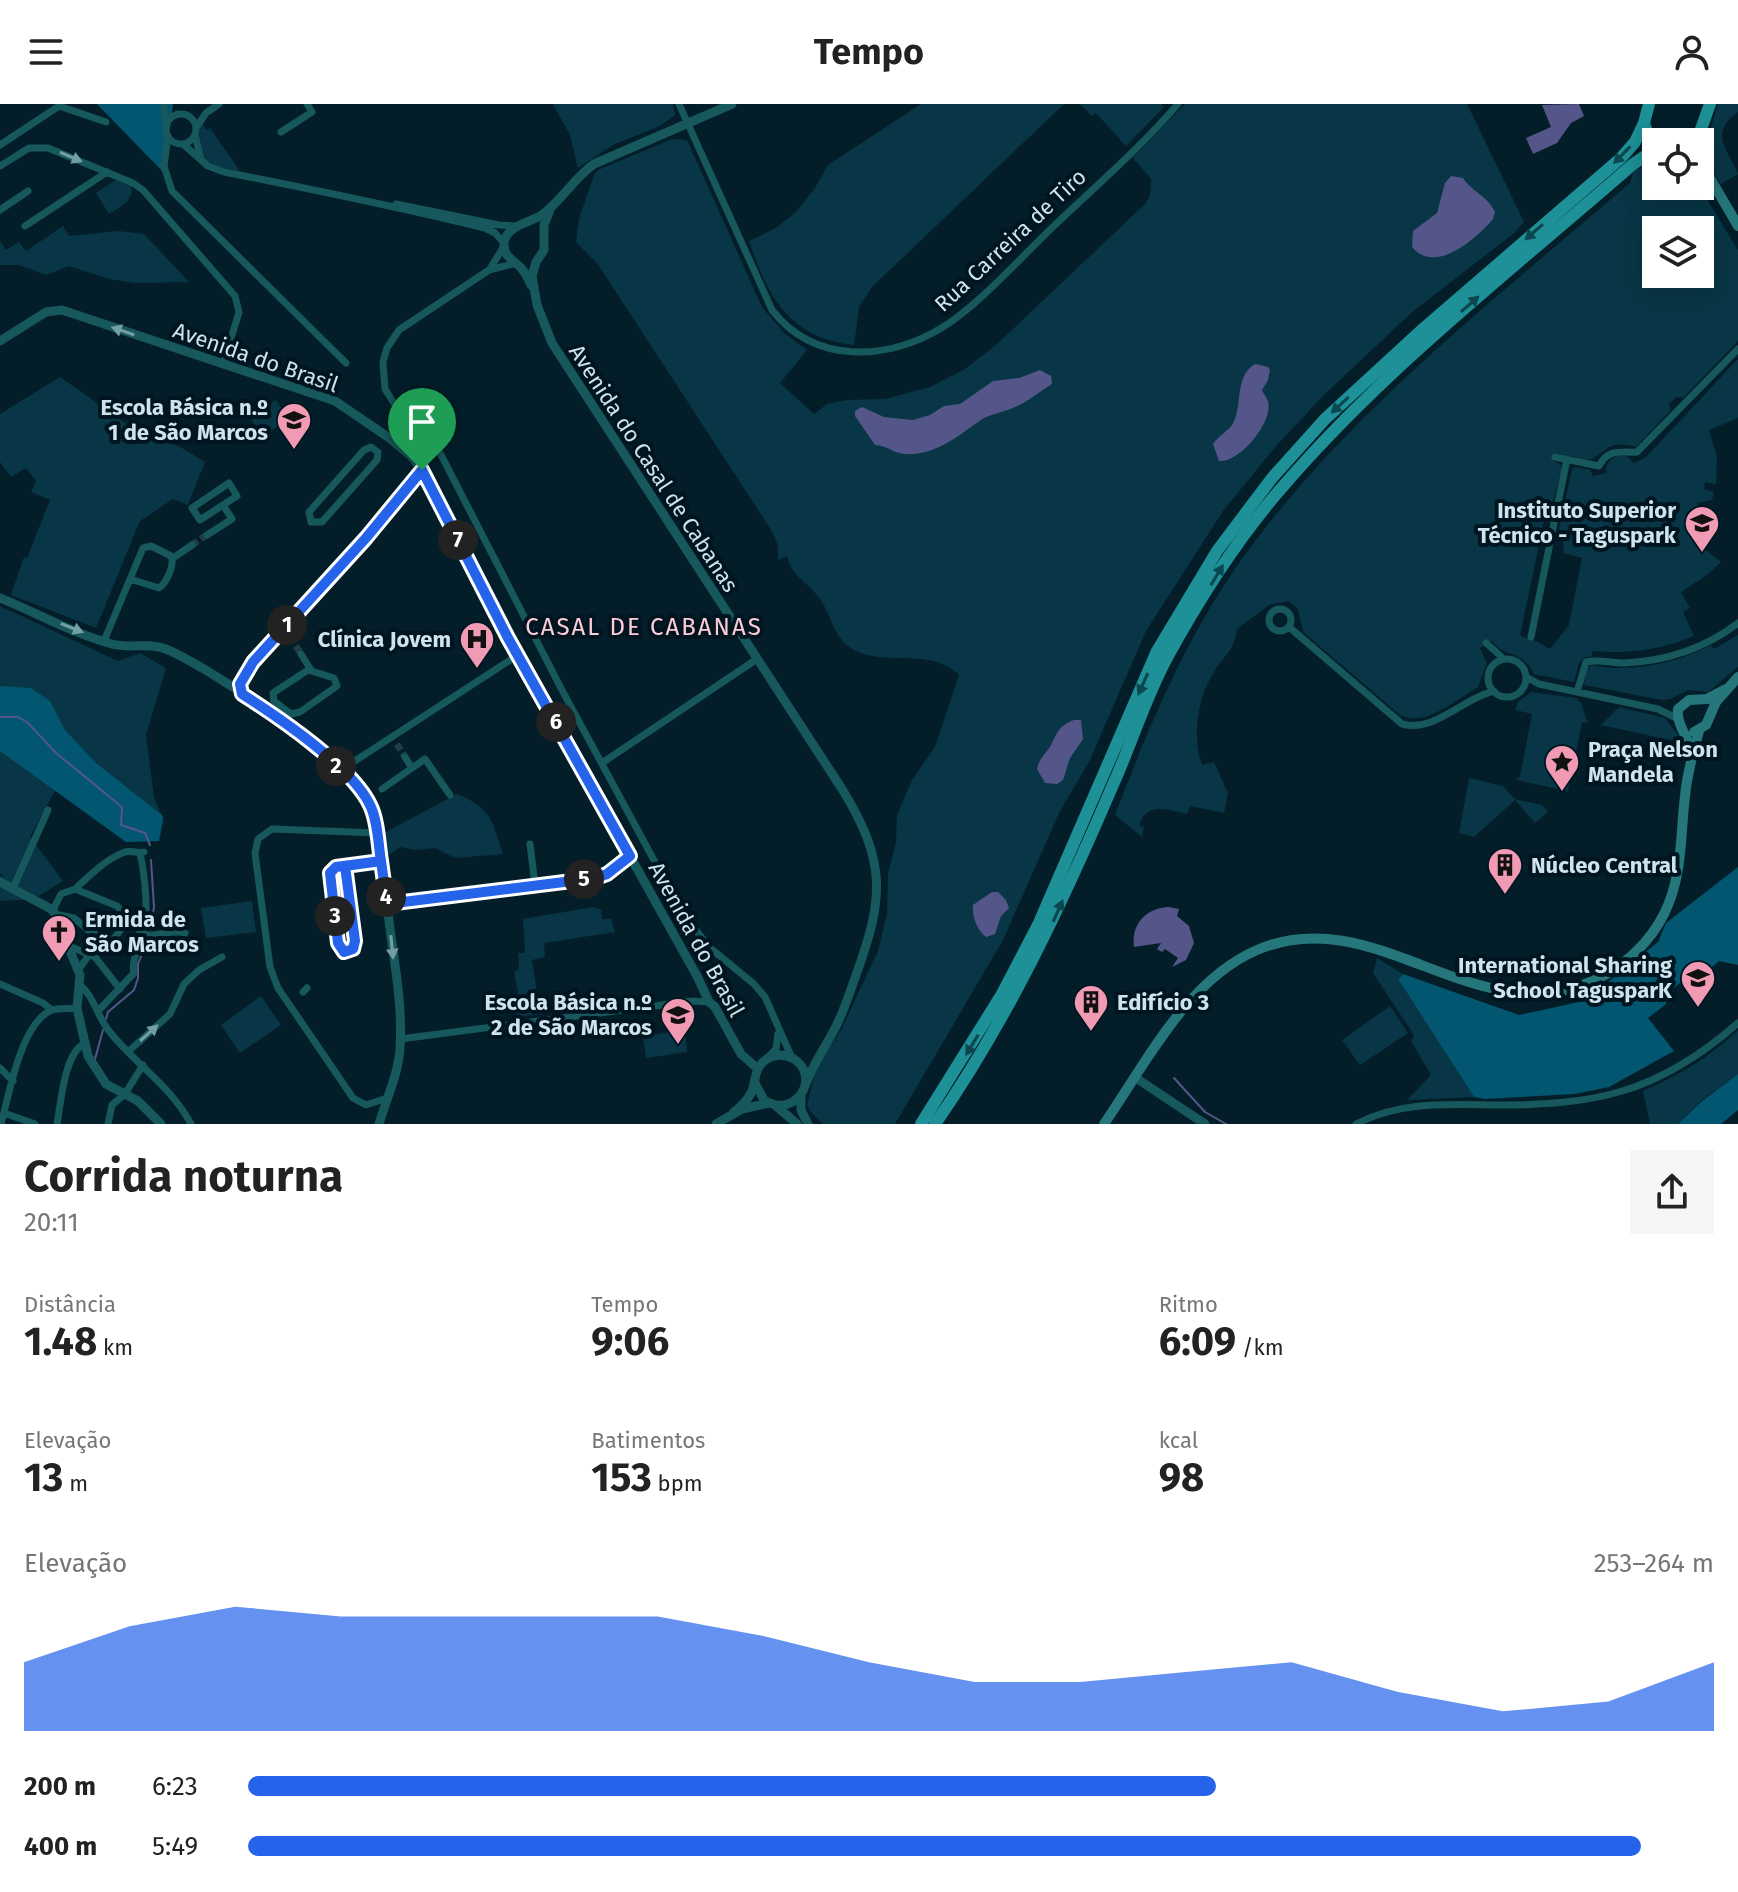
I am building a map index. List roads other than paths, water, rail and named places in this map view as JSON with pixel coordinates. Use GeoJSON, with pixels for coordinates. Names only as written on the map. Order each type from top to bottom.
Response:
{"type":"FeatureCollection","features":[{"type":"Feature","properties":{"kind":"main road"},"geometry":{"type":"LineString","coordinates":[[921,1124],[1002,994],[1032,937],[1157,651],[1217,551],[1272,478],[1325,419],[1424,328],[1621,158],[1635,142],[1649,104]]}},
{"type":"Feature","properties":{"kind":"main road"},"geometry":{"type":"LineString","coordinates":[[1698,104],[1703,116],[1700,128]]}},
{"type":"Feature","properties":{"kind":"main road"},"geometry":{"type":"LineString","coordinates":[[1701,128],[1710,104]]}},
{"type":"Feature","properties":{"kind":"main road"},"geometry":{"type":"LineString","coordinates":[[1644,123],[1646,128]]}},
{"type":"Feature","properties":{"kind":"main road"},"geometry":{"type":"LineString","coordinates":[[935,1124],[960,1089],[1013,999],[1051,927],[1168,656],[1229,556],[1283,486],[1346,418],[1436,333],[1642,158]]}},
{"type":"Feature","properties":{"kind":"main road"},"geometry":{"type":"LineString","coordinates":[[1714,186],[1738,226]]}},
{"type":"Feature","properties":{"kind":"main road"},"geometry":{"type":"LineString","coordinates":[[1104,1124],[1202,986],[1232,963],[1275,943],[1324,939],[1358,943],[1458,979],[1525,995],[1567,990],[1604,976],[1619,966],[1655,929],[1669,902],[1680,865],[1691,755],[1699,731],[1706,725],[1716,702],[1738,677]]}},
{"type":"Feature","properties":{"kind":"main road"},"geometry":{"type":"LineString","coordinates":[[1691,755],[1685,729],[1678,719],[1681,705],[1689,700],[1715,696],[1726,689]]}},
{"type":"Feature","properties":{"kind":"main road"},"geometry":{"type":"LineString","coordinates":[[1699,700],[1707,707],[1709,716]]}},
{"type":"Feature","properties":{"kind":"main road"},"geometry":{"type":"LineString","coordinates":[[1685,729],[1699,731]]}},
{"type":"Feature","properties":{"kind":"street"},"geometry":{"type":"LineString","coordinates":[[164,104],[184,115],[195,131],[202,162]]}},
{"type":"Feature","properties":{"kind":"street"},"geometry":{"type":"LineString","coordinates":[[164,104],[168,136],[164,173],[172,191],[346,363]]}},
{"type":"Feature","properties":{"kind":"street"},"geometry":{"type":"LineString","coordinates":[[165,157],[190,141],[210,110],[219,104]]}},
{"type":"Feature","properties":{"kind":"street"},"geometry":{"type":"LineString","coordinates":[[281,132],[312,112],[307,104]]}},
{"type":"Feature","properties":{"kind":"street","name":"Rua Carreira de Tiro"},"geometry":{"type":"LineString","coordinates":[[679,104],[772,310],[783,324],[801,337],[826,348],[857,353],[882,351],[917,340],[957,316],[1143,142],[1178,104]]}},
{"type":"Feature","properties":{"kind":"street","name":"Avenida do Casal de Cabanas"},"geometry":{"type":"LineString","coordinates":[[732,104],[594,164],[551,207],[508,233],[504,245],[534,294],[544,325],[560,358],[853,806],[866,835],[875,867],[877,899],[871,933],[837,1024],[803,1091]]}},
{"type":"Feature","properties":{"kind":"street"},"geometry":{"type":"LineString","coordinates":[[0,145],[59,106],[106,122]]}},
{"type":"Feature","properties":{"kind":"street"},"geometry":{"type":"LineString","coordinates":[[167,126],[172,118],[210,110]]}},
{"type":"Feature","properties":{"kind":"street"},"geometry":{"type":"LineString","coordinates":[[168,136],[202,162],[224,172],[499,225],[521,225],[537,229],[543,236]]}},
{"type":"Feature","properties":{"kind":"street"},"geometry":{"type":"LineString","coordinates":[[0,166],[23,151],[48,148],[143,190],[235,296],[239,312],[223,365]]}},
{"type":"Feature","properties":{"kind":"street"},"geometry":{"type":"LineString","coordinates":[[25,226],[107,172]]}},
{"type":"Feature","properties":{"kind":"street"},"geometry":{"type":"LineString","coordinates":[[0,210],[28,191]]}},
{"type":"Feature","properties":{"kind":"street"},"geometry":{"type":"LineString","coordinates":[[378,203],[495,233],[504,245],[489,270]]}},
{"type":"Feature","properties":{"kind":"street","name":"Avenida do Casal de Cabanas"},"geometry":{"type":"LineString","coordinates":[[534,294],[532,276],[544,250],[543,236],[551,207]]}},
{"type":"Feature","properties":{"kind":"street"},"geometry":{"type":"LineString","coordinates":[[536,262],[489,270],[399,330],[387,348],[382,369],[385,389],[391,400],[434,443],[689,922],[709,947],[760,991],[793,1058],[804,1071],[801,1110],[808,1124]]}},
{"type":"Feature","properties":{"kind":"street","name":"Avenida do Brasil"},"geometry":{"type":"LineString","coordinates":[[0,341],[46,312],[62,310],[335,401],[411,456],[422,470],[518,655],[709,1002],[741,1054],[758,1069]]}},
{"type":"Feature","properties":{"kind":"street"},"geometry":{"type":"LineString","coordinates":[[1555,457],[1599,466],[1608,454],[1615,451],[1637,452],[1738,349]]}},
{"type":"Feature","properties":{"kind":"street"},"geometry":{"type":"LineString","coordinates":[[376,450],[371,447],[364,450],[309,512],[311,522],[322,522],[377,460],[376,450],[388,437]]}},
{"type":"Feature","properties":{"kind":"street"},"geometry":{"type":"LineString","coordinates":[[1531,637],[1567,459]]}},
{"type":"Feature","properties":{"kind":"street"},"geometry":{"type":"LineString","coordinates":[[242,694],[242,677],[287,633],[422,470]]}},
{"type":"Feature","properties":{"kind":"street"},"geometry":{"type":"LineString","coordinates":[[229,483],[237,496],[223,505],[200,520],[192,508],[229,483]]}},
{"type":"Feature","properties":{"kind":"street"},"geometry":{"type":"LineString","coordinates":[[207,535],[232,519],[223,505]]}},
{"type":"Feature","properties":{"kind":"street"},"geometry":{"type":"LineString","coordinates":[[173,558],[192,545]]}},
{"type":"Feature","properties":{"kind":"street"},"geometry":{"type":"LineString","coordinates":[[104,641],[145,546],[173,558]]}},
{"type":"Feature","properties":{"kind":"street"},"geometry":{"type":"LineString","coordinates":[[130,579],[153,589],[159,588],[164,584],[173,558]]}},
{"type":"Feature","properties":{"kind":"street"},"geometry":{"type":"LineString","coordinates":[[0,598],[115,645],[165,649],[242,694],[296,732],[341,770],[368,800],[375,817],[387,904],[400,1039],[400,1051],[379,1124]]}},
{"type":"Feature","properties":{"kind":"street"},"geometry":{"type":"LineString","coordinates":[[1577,692],[1586,662],[1620,663],[1670,657],[1703,645],[1738,623]]}},
{"type":"Feature","properties":{"kind":"street"},"geometry":{"type":"LineString","coordinates":[[1289,627],[1402,724],[1428,723],[1484,690],[1492,667],[1488,646],[1504,659],[1519,663],[1526,677],[1539,684],[1658,709],[1678,719]]}},
{"type":"Feature","properties":{"kind":"street"},"geometry":{"type":"LineString","coordinates":[[301,654],[311,670],[334,678],[337,686],[297,714],[291,714],[274,701],[273,693],[302,672],[311,670]]}},
{"type":"Feature","properties":{"kind":"street"},"geometry":{"type":"LineString","coordinates":[[341,770],[394,741],[518,655]]}},
{"type":"Feature","properties":{"kind":"street"},"geometry":{"type":"LineString","coordinates":[[602,763],[757,659]]}},
{"type":"Feature","properties":{"kind":"street"},"geometry":{"type":"LineString","coordinates":[[1492,667],[1504,659]]}},
{"type":"Feature","properties":{"kind":"street"},"geometry":{"type":"LineString","coordinates":[[1524,688],[1526,677]]}},
{"type":"Feature","properties":{"kind":"street"},"geometry":{"type":"LineString","coordinates":[[1489,681],[1494,691]]}},
{"type":"Feature","properties":{"kind":"street"},"geometry":{"type":"LineString","coordinates":[[1471,699],[1494,691],[1509,697],[1539,684]]}},
{"type":"Feature","properties":{"kind":"street"},"geometry":{"type":"LineString","coordinates":[[1658,709],[1681,705]]}},
{"type":"Feature","properties":{"kind":"street"},"geometry":{"type":"LineString","coordinates":[[405,757],[412,768]]}},
{"type":"Feature","properties":{"kind":"street"},"geometry":{"type":"LineString","coordinates":[[382,789],[425,759],[450,795]]}},
{"type":"Feature","properties":{"kind":"street"},"geometry":{"type":"LineString","coordinates":[[13,888],[48,810]]}},
{"type":"Feature","properties":{"kind":"street"},"geometry":{"type":"LineString","coordinates":[[377,833],[272,829],[258,839],[255,853],[270,967],[278,988],[353,1098],[366,1105],[387,1098]]}},
{"type":"Feature","properties":{"kind":"street"},"geometry":{"type":"LineString","coordinates":[[530,844],[535,885]]}},
{"type":"Feature","properties":{"kind":"street"},"geometry":{"type":"LineString","coordinates":[[98,1011],[134,973],[133,959],[144,935],[146,914],[142,853],[125,852],[99,868],[75,889],[61,894],[53,912],[79,969],[77,1008],[84,1044],[102,1079],[110,1087],[138,1101],[161,1124]]}},
{"type":"Feature","properties":{"kind":"street"},"geometry":{"type":"LineString","coordinates":[[387,904],[600,876],[630,856]]}},
{"type":"Feature","properties":{"kind":"street"},"geometry":{"type":"LineString","coordinates":[[345,866],[355,941],[353,949],[348,952],[339,947],[330,876],[333,868],[345,866],[381,861]]}},
{"type":"Feature","properties":{"kind":"street"},"geometry":{"type":"LineString","coordinates":[[0,882],[53,912],[74,918],[93,934],[117,939],[128,919]]}},
{"type":"Feature","properties":{"kind":"street"},"geometry":{"type":"LineString","coordinates":[[75,889],[117,906],[144,935],[163,935],[175,930],[185,933]]}},
{"type":"Feature","properties":{"kind":"street"},"geometry":{"type":"LineString","coordinates":[[79,969],[89,955],[93,934]]}},
{"type":"Feature","properties":{"kind":"street"},"geometry":{"type":"LineString","coordinates":[[69,946],[95,957],[120,989]]}},
{"type":"Feature","properties":{"kind":"street"},"geometry":{"type":"LineString","coordinates":[[129,1051],[170,1014],[184,984],[199,970],[222,957]]}},
{"type":"Feature","properties":{"kind":"street"},"geometry":{"type":"LineString","coordinates":[[0,984],[52,1010]]}},
{"type":"Feature","properties":{"kind":"street"},"geometry":{"type":"LineString","coordinates":[[79,984],[86,990],[110,1032],[169,1091],[191,1124]]}},
{"type":"Feature","properties":{"kind":"street"},"geometry":{"type":"LineString","coordinates":[[400,1039],[693,1001],[709,1002]]}},
{"type":"Feature","properties":{"kind":"street"},"geometry":{"type":"LineString","coordinates":[[1,1124],[21,1048],[39,1019],[52,1010],[77,1008]]}},
{"type":"Feature","properties":{"kind":"street"},"geometry":{"type":"LineString","coordinates":[[1356,1124],[1384,1112],[1420,1104],[1546,1105],[1596,1099],[1661,1077],[1712,1046],[1738,1023]]}},
{"type":"Feature","properties":{"kind":"street"},"geometry":{"type":"LineString","coordinates":[[716,1124],[748,1099],[758,1069],[778,1045],[778,1024]]}},
{"type":"Feature","properties":{"kind":"street"},"geometry":{"type":"LineString","coordinates":[[57,1124],[70,1063],[77,1048],[84,1044]]}},
{"type":"Feature","properties":{"kind":"street"},"geometry":{"type":"LineString","coordinates":[[766,1060],[781,1055],[793,1058],[811,1056],[824,1045]]}},
{"type":"Feature","properties":{"kind":"street"},"geometry":{"type":"LineString","coordinates":[[108,1124],[112,1105],[125,1094],[143,1065]]}},
{"type":"Feature","properties":{"kind":"street"},"geometry":{"type":"LineString","coordinates":[[0,1068],[13,1081]]}},
{"type":"Feature","properties":{"kind":"street"},"geometry":{"type":"LineString","coordinates":[[1136,1078],[1205,1124]]}},
{"type":"Feature","properties":{"kind":"street"},"geometry":{"type":"LineString","coordinates":[[755,1083],[760,1095],[797,1124]]}},
{"type":"Feature","properties":{"kind":"street"},"geometry":{"type":"LineString","coordinates":[[733,1113],[751,1106],[790,1104],[803,1091]]}},
{"type":"Feature","properties":{"kind":"street"},"geometry":{"type":"LineString","coordinates":[[775,1106],[790,1124]]}},
{"type":"Feature","properties":{"kind":"street"},"geometry":{"type":"LineString","coordinates":[[4,1113],[35,1124]]}},
{"type":"Feature","properties":{"kind":"waterway"},"geometry":{"type":"LineString","coordinates":[[0,717],[18,717],[27,722],[56,753],[122,807],[121,825],[145,833],[150,845]]}},
{"type":"Feature","properties":{"kind":"waterway"},"geometry":{"type":"LineString","coordinates":[[150,930],[154,907],[151,860]]}},
{"type":"Feature","properties":{"kind":"waterway"},"geometry":{"type":"LineString","coordinates":[[106,1019],[108,1012],[134,990],[138,964],[146,944]]}},
{"type":"Feature","properties":{"kind":"waterway"},"geometry":{"type":"LineString","coordinates":[[95,1059],[103,1030]]}},
{"type":"Feature","properties":{"kind":"waterway"},"geometry":{"type":"LineString","coordinates":[[1174,1078],[1205,1112],[1226,1124]]}},
{"type":"Feature","properties":{"kind":"tunnel"},"geometry":{"type":"LineString","coordinates":[[192,545],[207,535]]}},
{"type":"Feature","properties":{"kind":"tunnel"},"geometry":{"type":"LineString","coordinates":[[290,637],[301,654]]}},
{"type":"Feature","properties":{"kind":"tunnel"},"geometry":{"type":"LineString","coordinates":[[397,744],[405,757]]}},
{"type":"Feature","properties":{"kind":"tunnel"},"geometry":{"type":"LineString","coordinates":[[117,939],[136,951]]}},
{"type":"Feature","properties":{"kind":"place","name":"Escola Básica n.º 1 de São Marcos"},"geometry":{"type":"Point","coordinates":[294,451]}},
{"type":"Feature","properties":{"kind":"place","name":"Instituto Superior Técnico - Taguspark"},"geometry":{"type":"Point","coordinates":[1702,554]}},
{"type":"Feature","properties":{"kind":"place","name":"Clínica Jovem"},"geometry":{"type":"Point","coordinates":[477,670]}},
{"type":"Feature","properties":{"kind":"place","name":"Praça Nelson Mandela"},"geometry":{"type":"Point","coordinates":[1562,793]}},
{"type":"Feature","properties":{"kind":"place","name":"Núcleo Central"},"geometry":{"type":"Point","coordinates":[1505,896]}},
{"type":"Feature","properties":{"kind":"place","name":"Ermida de São Marcos"},"geometry":{"type":"Point","coordinates":[59,963]}},
{"type":"Feature","properties":{"kind":"place","name":"International Sharing School TagusparK"},"geometry":{"type":"Point","coordinates":[1698,1009]}},
{"type":"Feature","properties":{"kind":"place","name":"Edifício 3"},"geometry":{"type":"Point","coordinates":[1091,1033]}},
{"type":"Feature","properties":{"kind":"place","name":"Escola Básica n.º 2 de São Marcos"},"geometry":{"type":"Point","coordinates":[678,1046]}},
{"type":"Feature","properties":{"kind":"district","name":"CASAL DE CABANAS"},"geometry":{"type":"Point","coordinates":[644,627]}}]}
